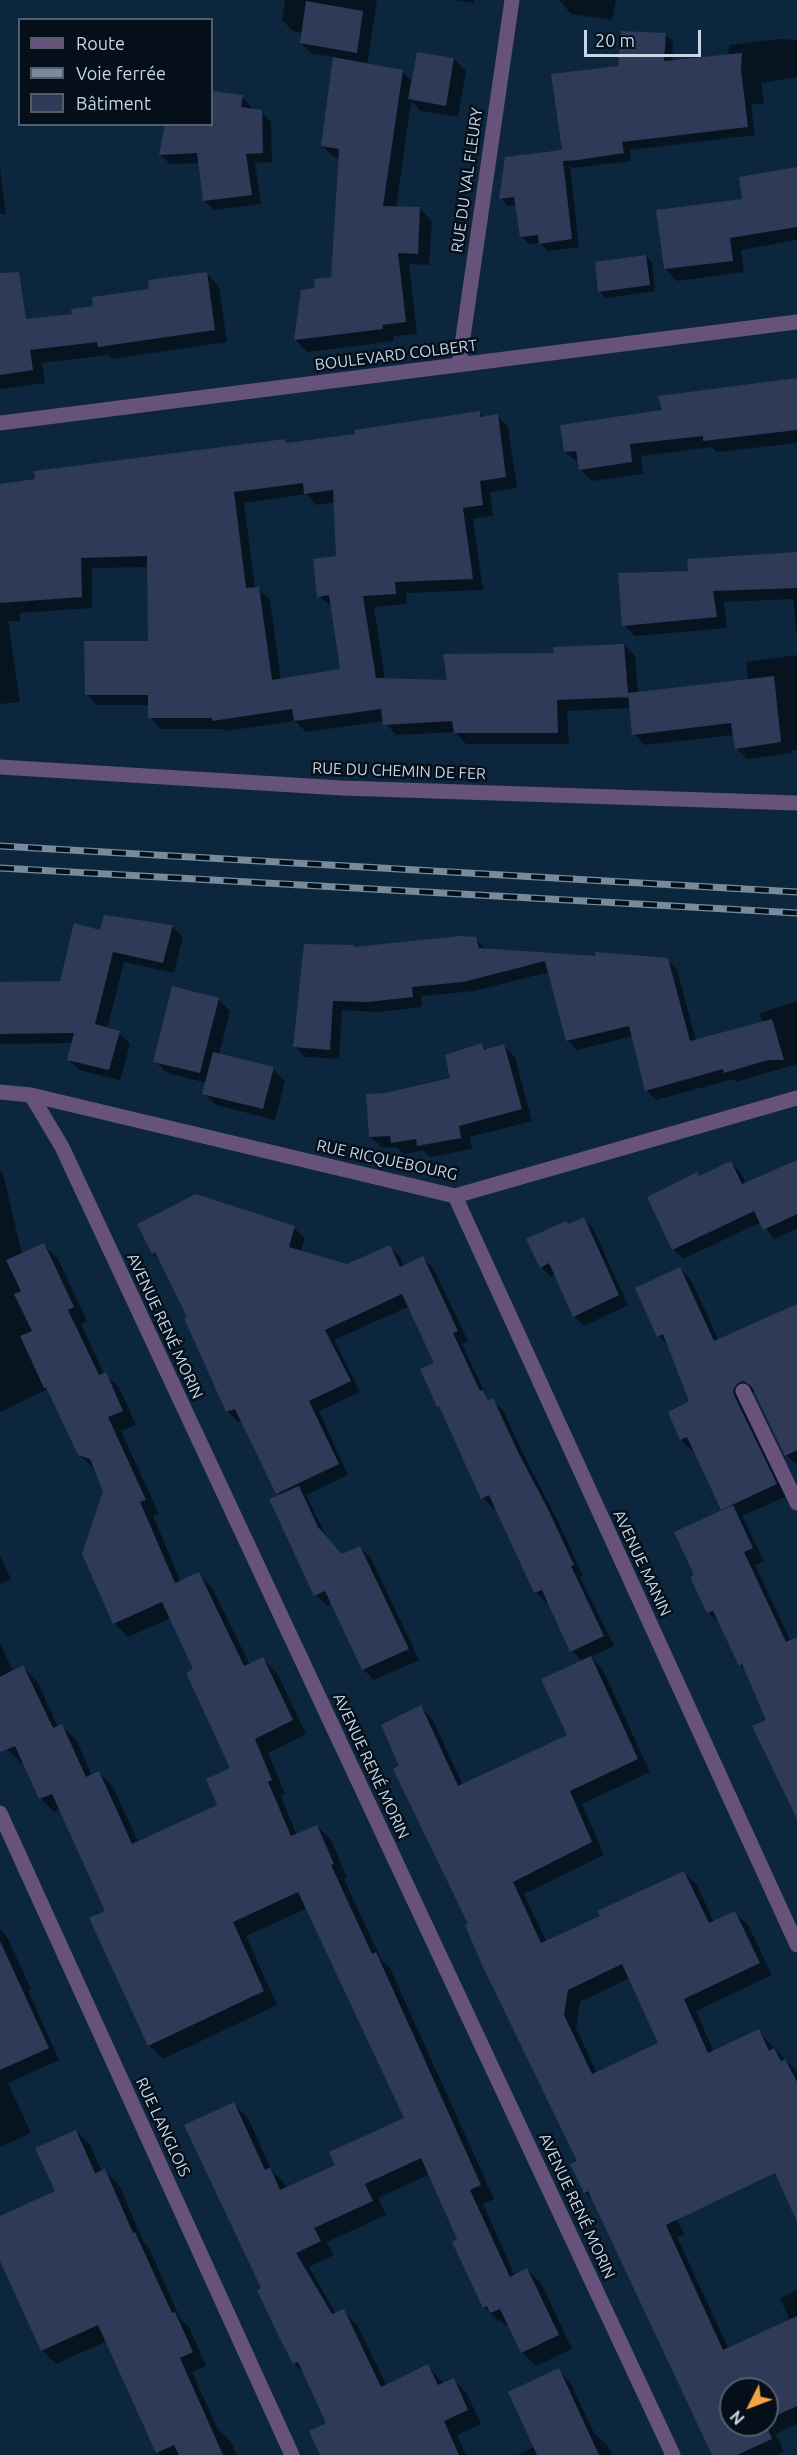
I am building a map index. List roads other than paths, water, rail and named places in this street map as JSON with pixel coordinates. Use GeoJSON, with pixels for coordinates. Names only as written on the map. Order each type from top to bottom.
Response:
{"type":"FeatureCollection","features":[{"type":"Feature","properties":{"kind":"street","name":"RUE DU VAL FLEURY"},"geometry":{"type":"LineString","coordinates":[[459,365],[512,0]]}},
{"type":"Feature","properties":{"kind":"street","name":"BOULEVARD COLBERT"},"geometry":{"type":"LineString","coordinates":[[0,423],[797,322]]}},
{"type":"Feature","properties":{"kind":"street","name":"RUE DU CHEMIN DE FER"},"geometry":{"type":"LineString","coordinates":[[0,767],[342,788],[797,803]]}},
{"type":"Feature","properties":{"kind":"street","name":"RUE RICQUEBOURG"},"geometry":{"type":"LineString","coordinates":[[0,1092],[31,1095],[455,1196],[797,1098]]}},
{"type":"Feature","properties":{"kind":"street","name":"AVENUE RENÉ MORIN"},"geometry":{"type":"LineString","coordinates":[[31,1095],[72,1169],[673,2455]]}},
{"type":"Feature","properties":{"kind":"street","name":"AVENUE MANIN"},"geometry":{"type":"LineString","coordinates":[[455,1196],[797,1945]]}},
{"type":"Feature","properties":{"kind":"street"},"geometry":{"type":"LineString","coordinates":[[743,1391],[797,1503]]}},
{"type":"Feature","properties":{"kind":"street","name":"RUE LANGLOIS"},"geometry":{"type":"LineString","coordinates":[[0,1813],[292,2455]]}},
{"type":"Feature","properties":{"kind":"railway"},"geometry":{"type":"LineString","coordinates":[[0,846],[797,892]]}},
{"type":"Feature","properties":{"kind":"railway"},"geometry":{"type":"LineString","coordinates":[[0,868],[797,913]]}}]}
